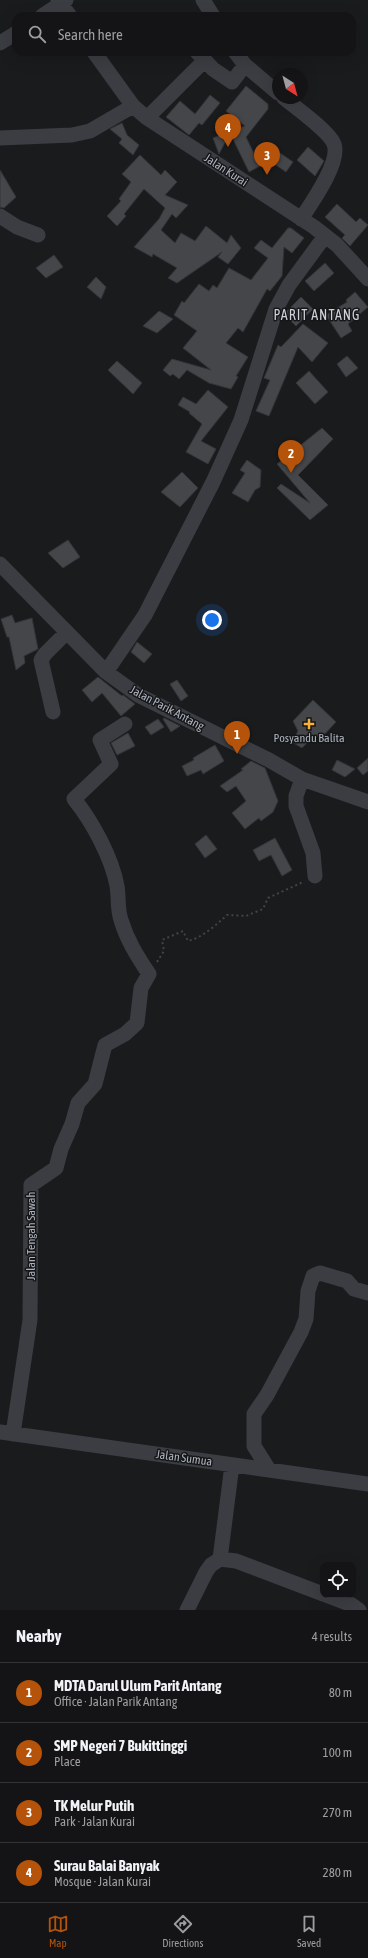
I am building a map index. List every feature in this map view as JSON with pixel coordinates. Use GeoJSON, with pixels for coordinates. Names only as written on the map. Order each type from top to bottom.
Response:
{"type":"FeatureCollection","features":[{"type":"Feature","properties":{"kind":"street"},"geometry":{"type":"LineString","coordinates":[[50,12],[64,5]]}},
{"type":"Feature","properties":{"kind":"street"},"geometry":{"type":"LineString","coordinates":[[0,43],[12,36]]}},
{"type":"Feature","properties":{"kind":"street","name":"Jalan Kurai"},"geometry":{"type":"LineString","coordinates":[[97,56],[133,106],[147,118],[325,236],[349,257],[368,279]]}},
{"type":"Feature","properties":{"kind":"street"},"geometry":{"type":"LineString","coordinates":[[147,118],[200,56],[232,82],[245,65]]}},
{"type":"Feature","properties":{"kind":"street"},"geometry":{"type":"LineString","coordinates":[[239,56],[245,65],[272,88]]}},
{"type":"Feature","properties":{"kind":"street"},"geometry":{"type":"LineString","coordinates":[[291,104],[328,136],[334,144],[336,152],[322,186],[301,219]]}},
{"type":"Feature","properties":{"kind":"street"},"geometry":{"type":"LineString","coordinates":[[0,138],[72,135],[90,131],[133,106]]}},
{"type":"Feature","properties":{"kind":"street"},"geometry":{"type":"LineString","coordinates":[[0,216],[17,227],[38,235]]}},
{"type":"Feature","properties":{"kind":"street"},"geometry":{"type":"LineString","coordinates":[[106,672],[145,614],[216,475],[242,420],[276,309],[289,285],[325,236]]}},
{"type":"Feature","properties":{"kind":"street","name":"Jalan Parik Antang"},"geometry":{"type":"LineString","coordinates":[[0,564],[106,672],[138,695],[269,760],[302,779],[368,802]]}},
{"type":"Feature","properties":{"kind":"street"},"geometry":{"type":"LineString","coordinates":[[53,712],[42,660],[44,654],[67,632]]}},
{"type":"Feature","properties":{"kind":"street"},"geometry":{"type":"LineString","coordinates":[[125,724],[100,740],[111,764],[74,799],[87,815],[110,864],[117,886],[120,918],[130,945],[149,974]]}},
{"type":"Feature","properties":{"kind":"street"},"geometry":{"type":"LineString","coordinates":[[302,779],[296,796],[296,806],[313,853],[315,876]]}},
{"type":"Feature","properties":{"kind":"street","name":"Jalan Tengah Sawah"},"geometry":{"type":"LineString","coordinates":[[7,1433],[30,1320],[31,1185],[56,1168],[61,1149],[72,1124],[78,1103],[95,1084],[105,1046],[124,1034],[137,1023],[141,988],[149,974]]}},
{"type":"Feature","properties":{"kind":"street"},"geometry":{"type":"LineString","coordinates":[[269,1470],[254,1446],[254,1414],[271,1389],[304,1325],[308,1291],[313,1276],[320,1273],[347,1281],[354,1289],[368,1293]]}},
{"type":"Feature","properties":{"kind":"street","name":"Jalan Sumua"},"geometry":{"type":"LineString","coordinates":[[7,1433],[368,1484]]}},
{"type":"Feature","properties":{"kind":"street"},"geometry":{"type":"LineString","coordinates":[[220,1559],[232,1465]]}},
{"type":"Feature","properties":{"kind":"street"},"geometry":{"type":"LineString","coordinates":[[187,1610],[206,1572],[211,1565],[220,1559],[236,1561],[320,1593]]}},
{"type":"Feature","properties":{"kind":"street"},"geometry":{"type":"LineString","coordinates":[[334,1598],[352,1605],[359,1610]]}},
{"type":"Feature","properties":{"kind":"path"},"geometry":{"type":"LineString","coordinates":[[149,974],[164,951],[162,940],[183,931],[188,941],[196,939],[214,927],[227,915],[246,916],[263,909],[268,898],[315,876]]}},
{"type":"Feature","properties":{"kind":"building"},"geometry":{"type":"Polygon","coordinates":[[[246,86],[268,104],[268,109],[246,137],[260,166],[249,172],[230,133],[219,154],[213,138],[245,126],[226,111],[246,86]]]}},
{"type":"Feature","properties":{"kind":"building"},"geometry":{"type":"Polygon","coordinates":[[[210,95],[220,103],[202,125],[199,123],[189,135],[166,117],[180,101],[195,114],[210,95]]]}},
{"type":"Feature","properties":{"kind":"building"},"geometry":{"type":"Polygon","coordinates":[[[122,123],[127,135],[139,145],[133,155],[119,143],[122,139],[110,129],[122,123]]]}},
{"type":"Feature","properties":{"kind":"building"},"geometry":{"type":"Polygon","coordinates":[[[308,147],[324,161],[315,176],[297,160],[308,147]]]}},
{"type":"Feature","properties":{"kind":"building"},"geometry":{"type":"Polygon","coordinates":[[[273,148],[293,162],[286,172],[266,158],[273,148]]]}},
{"type":"Feature","properties":{"kind":"building"},"geometry":{"type":"Polygon","coordinates":[[[140,155],[161,175],[165,170],[177,182],[165,195],[188,205],[176,218],[172,214],[161,230],[175,243],[181,233],[195,241],[206,226],[227,243],[231,235],[241,248],[228,264],[218,257],[222,252],[177,283],[168,278],[177,268],[153,254],[152,257],[134,247],[159,219],[165,208],[144,189],[124,214],[126,216],[117,226],[107,216],[121,201],[119,199],[131,182],[122,174],[140,155]]]}},
{"type":"Feature","properties":{"kind":"building"},"geometry":{"type":"Polygon","coordinates":[[[0,170],[16,197],[4,208],[0,207],[0,170]]]}},
{"type":"Feature","properties":{"kind":"building"},"geometry":{"type":"Polygon","coordinates":[[[337,204],[356,222],[360,218],[368,225],[350,246],[342,238],[345,235],[325,217],[337,204]]]}},
{"type":"Feature","properties":{"kind":"building"},"geometry":{"type":"Polygon","coordinates":[[[288,228],[291,228],[304,238],[292,253],[284,247],[282,276],[270,291],[267,289],[243,332],[238,328],[226,343],[248,357],[236,376],[238,377],[231,389],[209,383],[187,370],[179,379],[173,374],[170,376],[163,370],[172,359],[211,370],[183,348],[197,331],[174,315],[182,301],[184,303],[199,284],[209,291],[213,285],[217,288],[229,268],[251,280],[268,258],[254,248],[261,240],[272,248],[288,228]]]}},
{"type":"Feature","properties":{"kind":"building"},"geometry":{"type":"Polygon","coordinates":[[[54,255],[63,267],[46,278],[36,268],[54,255]]]}},
{"type":"Feature","properties":{"kind":"building"},"geometry":{"type":"Polygon","coordinates":[[[325,263],[334,273],[314,291],[305,281],[325,263]]]}},
{"type":"Feature","properties":{"kind":"building"},"geometry":{"type":"Polygon","coordinates":[[[96,277],[106,287],[101,299],[87,287],[96,277]]]}},
{"type":"Feature","properties":{"kind":"building"},"geometry":{"type":"Polygon","coordinates":[[[355,292],[368,307],[348,324],[352,331],[341,338],[326,315],[347,302],[346,300],[355,292]]]}},
{"type":"Feature","properties":{"kind":"building"},"geometry":{"type":"Polygon","coordinates":[[[301,297],[313,309],[296,326],[284,314],[301,297]]]}},
{"type":"Feature","properties":{"kind":"building"},"geometry":{"type":"Polygon","coordinates":[[[159,311],[173,319],[157,333],[143,326],[159,311]]]}},
{"type":"Feature","properties":{"kind":"building"},"geometry":{"type":"Polygon","coordinates":[[[303,324],[328,343],[312,362],[298,347],[269,416],[256,411],[270,380],[264,378],[278,345],[281,347],[303,324]]]}},
{"type":"Feature","properties":{"kind":"building"},"geometry":{"type":"Polygon","coordinates":[[[347,356],[358,368],[346,377],[337,364],[347,356]]]}},
{"type":"Feature","properties":{"kind":"building"},"geometry":{"type":"Polygon","coordinates":[[[117,361],[142,383],[133,394],[108,370],[117,361]]]}},
{"type":"Feature","properties":{"kind":"building"},"geometry":{"type":"Polygon","coordinates":[[[309,371],[328,392],[315,404],[296,383],[309,371]]]}},
{"type":"Feature","properties":{"kind":"building"},"geometry":{"type":"Polygon","coordinates":[[[208,390],[228,407],[201,441],[216,449],[208,464],[186,452],[202,424],[189,413],[190,412],[178,405],[183,397],[196,404],[208,390]]]}},
{"type":"Feature","properties":{"kind":"building"},"geometry":{"type":"Polygon","coordinates":[[[322,428],[333,439],[298,475],[328,505],[310,520],[277,488],[281,484],[310,503],[277,464],[322,428]]]}},
{"type":"Feature","properties":{"kind":"building"},"geometry":{"type":"Polygon","coordinates":[[[247,460],[261,470],[260,487],[255,490],[248,502],[232,493],[245,473],[240,470],[247,460]]]}},
{"type":"Feature","properties":{"kind":"building"},"geometry":{"type":"Polygon","coordinates":[[[182,472],[198,488],[180,507],[161,492],[182,472]]]}},
{"type":"Feature","properties":{"kind":"building"},"geometry":{"type":"Polygon","coordinates":[[[68,540],[80,557],[63,568],[48,553],[68,540]]]}},
{"type":"Feature","properties":{"kind":"building"},"geometry":{"type":"Polygon","coordinates":[[[12,615],[15,623],[32,618],[38,649],[24,656],[25,663],[16,670],[9,637],[7,637],[1,619],[12,615]]]}},
{"type":"Feature","properties":{"kind":"building"},"geometry":{"type":"Polygon","coordinates":[[[137,642],[152,654],[144,663],[131,652],[137,642]]]}},
{"type":"Feature","properties":{"kind":"building"},"geometry":{"type":"Polygon","coordinates":[[[98,677],[122,696],[123,695],[135,704],[121,716],[102,693],[92,702],[82,690],[98,677]]]}},
{"type":"Feature","properties":{"kind":"building"},"geometry":{"type":"Polygon","coordinates":[[[177,680],[188,696],[181,701],[170,684],[177,680]]]}},
{"type":"Feature","properties":{"kind":"building"},"geometry":{"type":"Polygon","coordinates":[[[313,700],[336,722],[320,739],[315,734],[302,748],[292,742],[298,731],[293,721],[313,700]]]}},
{"type":"Feature","properties":{"kind":"building"},"geometry":{"type":"Polygon","coordinates":[[[164,718],[180,726],[171,732],[163,719],[164,718]]]}},
{"type":"Feature","properties":{"kind":"building"},"geometry":{"type":"Polygon","coordinates":[[[158,719],[164,727],[151,735],[145,727],[158,719]]]}},
{"type":"Feature","properties":{"kind":"building"},"geometry":{"type":"Polygon","coordinates":[[[128,733],[135,746],[117,755],[111,743],[128,733]]]}},
{"type":"Feature","properties":{"kind":"building"},"geometry":{"type":"Polygon","coordinates":[[[215,745],[224,761],[203,774],[201,770],[187,776],[182,766],[194,760],[193,758],[215,745]]]}},
{"type":"Feature","properties":{"kind":"building"},"geometry":{"type":"Polygon","coordinates":[[[368,758],[368,771],[363,775],[357,768],[368,758]]]}},
{"type":"Feature","properties":{"kind":"building"},"geometry":{"type":"Polygon","coordinates":[[[337,760],[355,769],[345,777],[332,770],[337,760]]]}},
{"type":"Feature","properties":{"kind":"building"},"geometry":{"type":"Polygon","coordinates":[[[251,761],[265,768],[278,801],[273,812],[261,821],[259,818],[245,829],[232,813],[246,801],[236,786],[227,792],[220,786],[243,770],[241,769],[251,761]]]}},
{"type":"Feature","properties":{"kind":"building"},"geometry":{"type":"Polygon","coordinates":[[[206,835],[217,849],[205,858],[195,844],[206,835]]]}},
{"type":"Feature","properties":{"kind":"building"},"geometry":{"type":"Polygon","coordinates":[[[275,838],[292,870],[282,876],[271,855],[259,861],[253,850],[275,838]]]}},
{"type":"Feature","properties":{"kind":"place","name":"Surau Balai Banyak"},"geometry":{"type":"Point","coordinates":[228,147]}},
{"type":"Feature","properties":{"kind":"place","name":"TK Melur Putih"},"geometry":{"type":"Point","coordinates":[267,175]}},
{"type":"Feature","properties":{"kind":"place","name":"SMP Negeri 7 Bukittinggi"},"geometry":{"type":"Point","coordinates":[291,473]}},
{"type":"Feature","properties":{"kind":"place","name":"Posyandu Balita"},"geometry":{"type":"Point","coordinates":[309,724]}},
{"type":"Feature","properties":{"kind":"place","name":"MDTA Darul Ulum Parit Antang"},"geometry":{"type":"Point","coordinates":[237,754]}},
{"type":"Feature","properties":{"kind":"district","name":"PARIT ANTANG"},"geometry":{"type":"Point","coordinates":[317,315]}}]}
